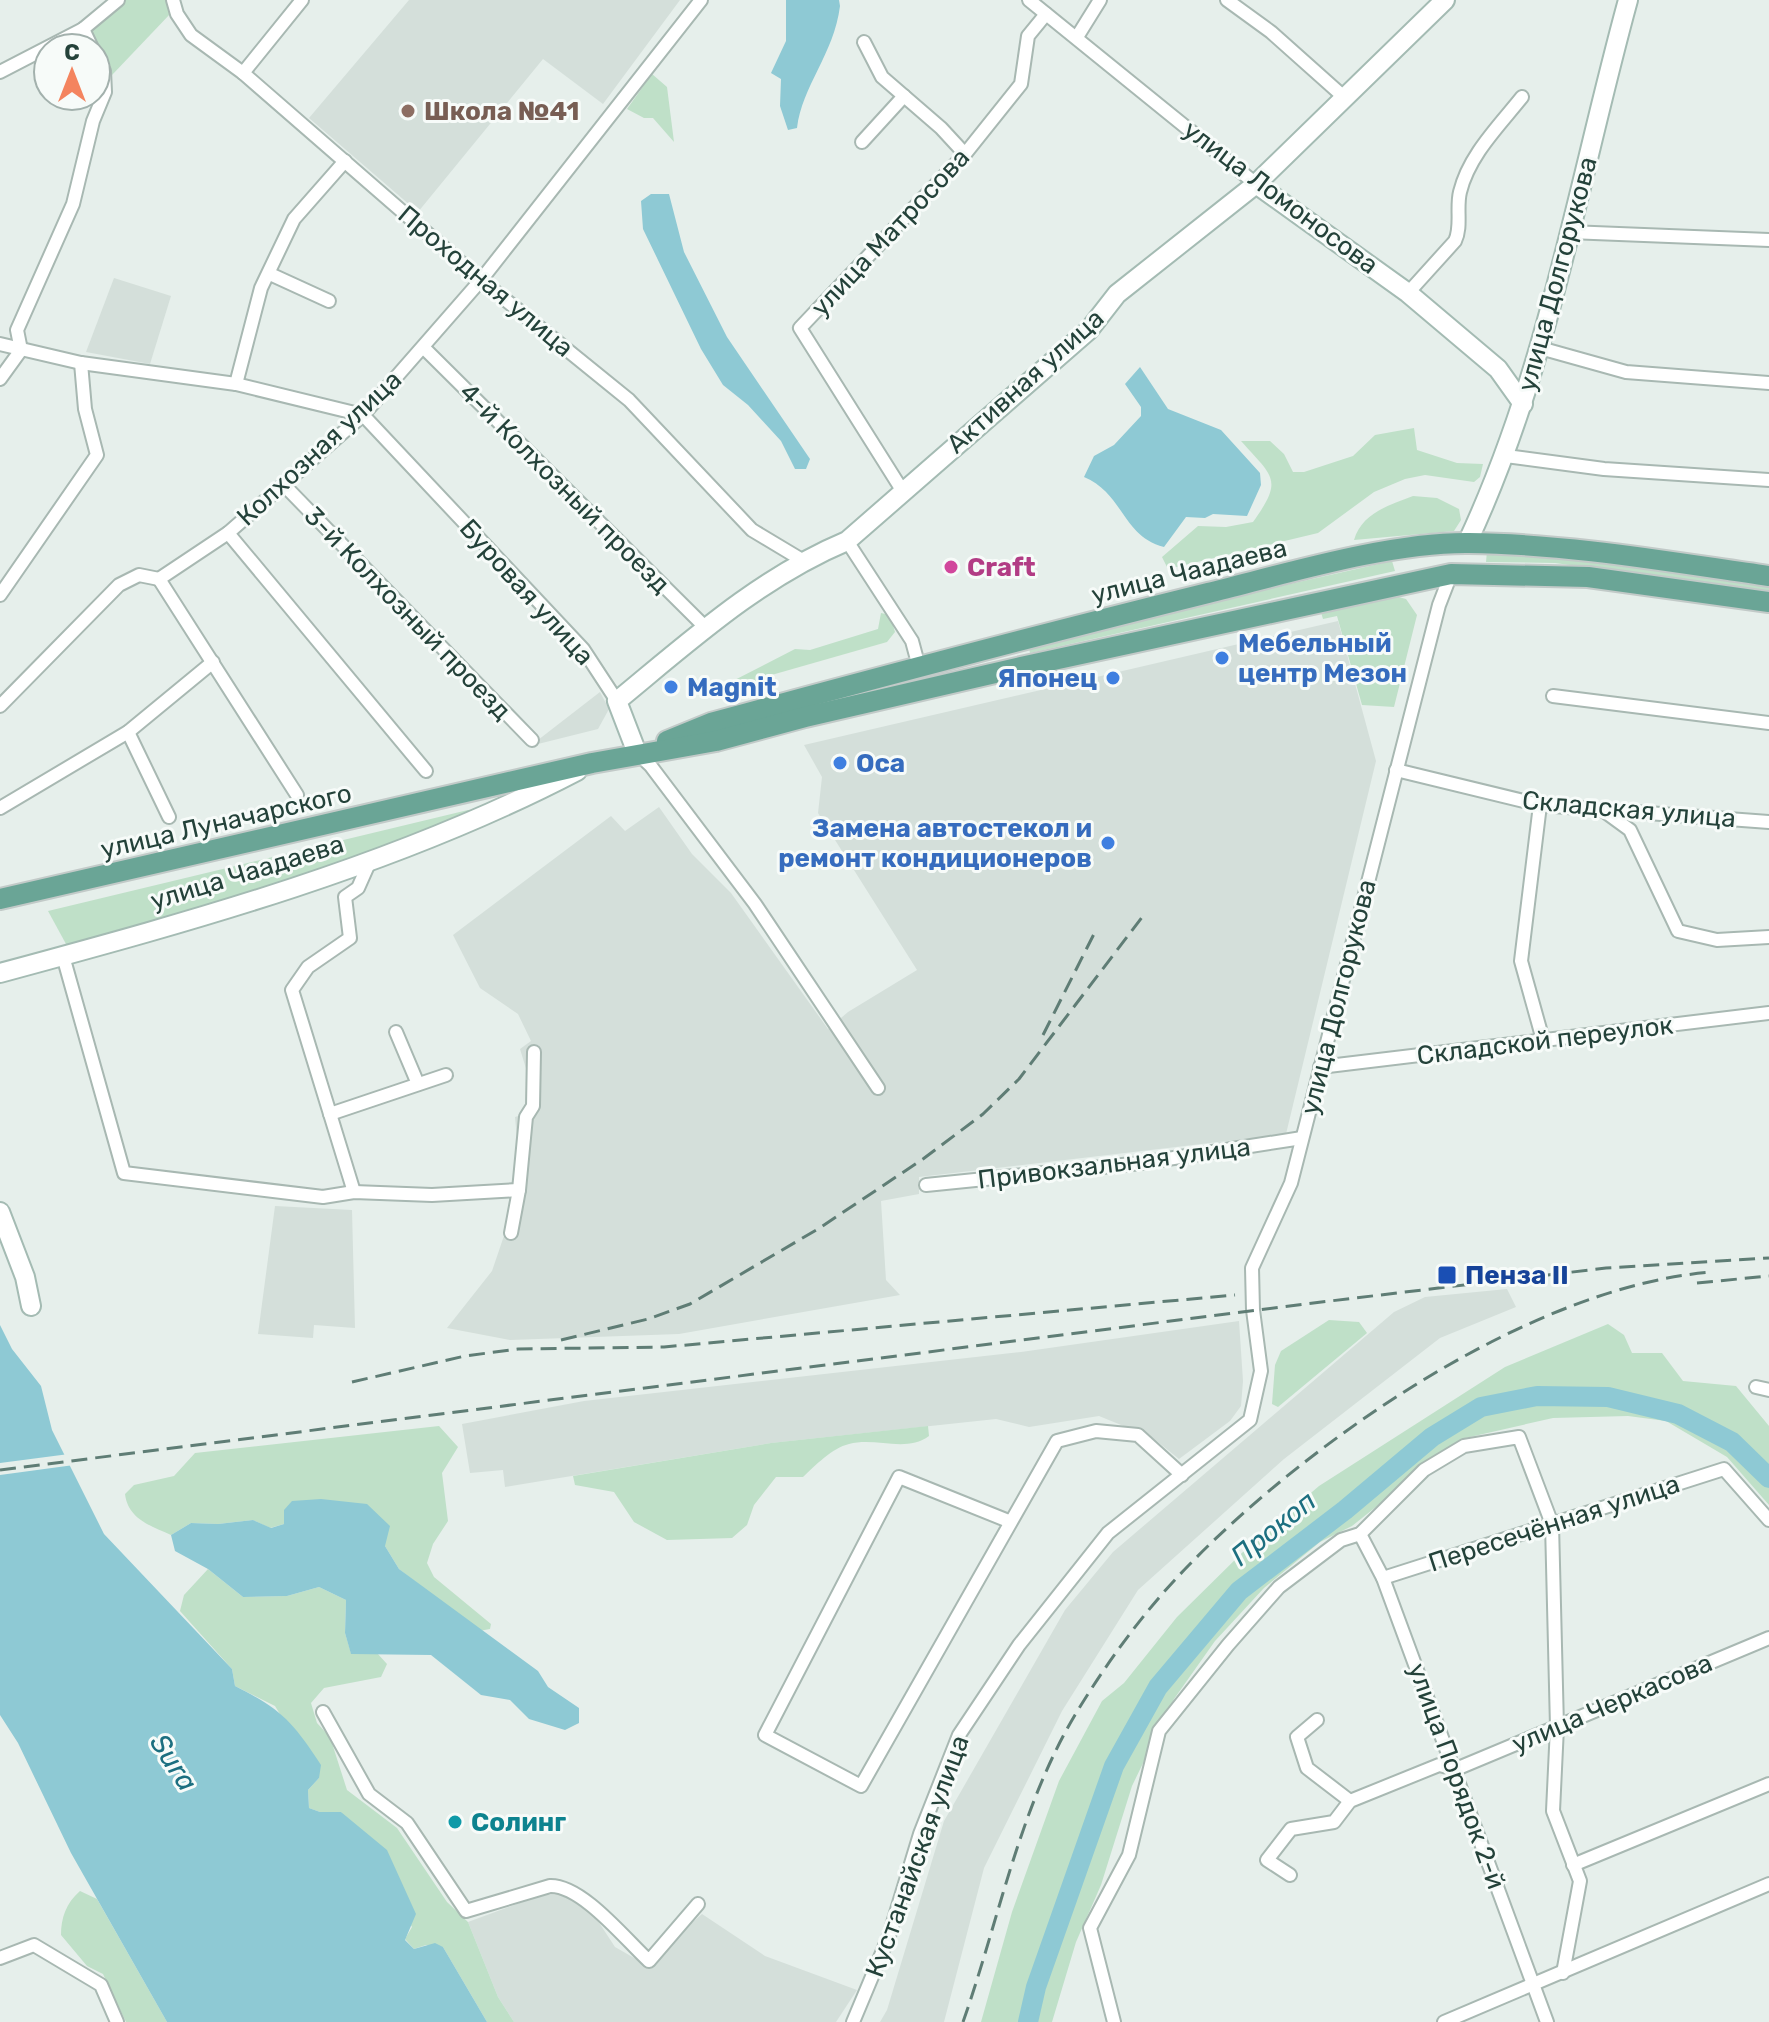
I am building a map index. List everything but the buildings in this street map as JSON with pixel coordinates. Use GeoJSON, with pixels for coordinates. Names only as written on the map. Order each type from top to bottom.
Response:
{"type":"FeatureCollection","features":[{"type":"Feature","properties":{"kind":"main road","name":"улица Долгорукова"},"geometry":{"type":"LineString","coordinates":[[1467,543],[1506,456],[1540,348],[1628,0]]}},
{"type":"Feature","properties":{"kind":"main road","name":"Активная улица"},"geometry":{"type":"LineString","coordinates":[[617,701],[705,627],[802,560],[847,541],[1089,330],[1117,294],[1256,184],[1345,98],[1435,3]]}},
{"type":"Feature","properties":{"kind":"main road","name":"улица Ломоносова"},"geometry":{"type":"LineString","coordinates":[[1256,184],[1285,201],[1408,293],[1498,369],[1523,404]]}},
{"type":"Feature","properties":{"kind":"main road"},"geometry":{"type":"LineString","coordinates":[[1451,574],[1467,543]]}},
{"type":"Feature","properties":{"kind":"main road","name":"улица Чаадаева"},"geometry":{"type":"LineString","coordinates":[[637,753],[711,723],[1014,640],[1332,563],[1467,543],[1589,551],[1769,576]]}},
{"type":"Feature","properties":{"kind":"main road","name":"улица Чаадаева"},"geometry":{"type":"LineString","coordinates":[[463,793],[637,753],[716,741],[1021,667],[1451,574],[1588,577],[1769,602]]}},
{"type":"Feature","properties":{"kind":"main road"},"geometry":{"type":"LineString","coordinates":[[1014,640],[1021,667]]}},
{"type":"Feature","properties":{"kind":"main road","name":"Буровая улица"},"geometry":{"type":"LineString","coordinates":[[617,701],[637,753]]}},
{"type":"Feature","properties":{"kind":"main road","name":"улица Чаадаева"},"geometry":{"type":"LineString","coordinates":[[0,973],[370,861],[505,809],[592,763]]}},
{"type":"Feature","properties":{"kind":"main road"},"geometry":{"type":"LineString","coordinates":[[499,785],[505,809]]}},
{"type":"Feature","properties":{"kind":"main road","name":"улица Луначарского"},"geometry":{"type":"LineString","coordinates":[[0,899],[463,793]]}},
{"type":"Feature","properties":{"kind":"main road"},"geometry":{"type":"LineString","coordinates":[[0,1212],[25,1277],[31,1306]]}},
{"type":"Feature","properties":{"kind":"street"},"geometry":{"type":"LineString","coordinates":[[0,72],[83,29],[118,0]]}},
{"type":"Feature","properties":{"kind":"street","name":"Проходная улица"},"geometry":{"type":"LineString","coordinates":[[173,0],[177,14],[191,35],[243,73],[481,280],[629,400],[752,530],[802,560]]}},
{"type":"Feature","properties":{"kind":"street"},"geometry":{"type":"LineString","coordinates":[[243,73],[302,0]]}},
{"type":"Feature","properties":{"kind":"street","name":"Колхозная улица"},"geometry":{"type":"LineString","coordinates":[[159,579],[228,533],[363,415],[481,280],[701,0]]}},
{"type":"Feature","properties":{"kind":"street","name":"улица Ломоносова"},"geometry":{"type":"LineString","coordinates":[[1029,0],[1256,184]]}},
{"type":"Feature","properties":{"kind":"street"},"geometry":{"type":"LineString","coordinates":[[1077,37],[1100,0]]}},
{"type":"Feature","properties":{"kind":"street"},"geometry":{"type":"LineString","coordinates":[[1227,0],[1271,32],[1345,98]]}},
{"type":"Feature","properties":{"kind":"street","name":"улица Матросова"},"geometry":{"type":"LineString","coordinates":[[902,490],[800,328],[965,154],[1021,84],[1028,36],[1046,14]]}},
{"type":"Feature","properties":{"kind":"street"},"geometry":{"type":"LineString","coordinates":[[864,42],[882,77],[965,154]]}},
{"type":"Feature","properties":{"kind":"street"},"geometry":{"type":"LineString","coordinates":[[862,142],[904,96]]}},
{"type":"Feature","properties":{"kind":"street"},"geometry":{"type":"LineString","coordinates":[[1408,293],[1455,241],[1459,233],[1456,208],[1461,188],[1478,151],[1522,97]]}},
{"type":"Feature","properties":{"kind":"street"},"geometry":{"type":"LineString","coordinates":[[0,379],[21,350],[17,330],[73,204],[97,112]]}},
{"type":"Feature","properties":{"kind":"street"},"geometry":{"type":"LineString","coordinates":[[236,384],[261,288],[294,219],[345,161]]}},
{"type":"Feature","properties":{"kind":"street"},"geometry":{"type":"LineString","coordinates":[[1569,232],[1769,240]]}},
{"type":"Feature","properties":{"kind":"street"},"geometry":{"type":"LineString","coordinates":[[270,274],[329,301]]}},
{"type":"Feature","properties":{"kind":"street"},"geometry":{"type":"LineString","coordinates":[[0,344],[81,363],[236,384],[363,415]]}},
{"type":"Feature","properties":{"kind":"street","name":"4-й Колхозный проезд"},"geometry":{"type":"LineString","coordinates":[[424,348],[705,627]]}},
{"type":"Feature","properties":{"kind":"street"},"geometry":{"type":"LineString","coordinates":[[1540,348],[1626,372],[1769,383]]}},
{"type":"Feature","properties":{"kind":"street"},"geometry":{"type":"LineString","coordinates":[[0,595],[97,455],[85,409],[81,363]]}},
{"type":"Feature","properties":{"kind":"street","name":"Буровая улица"},"geometry":{"type":"LineString","coordinates":[[363,415],[583,649],[617,701]]}},
{"type":"Feature","properties":{"kind":"street"},"geometry":{"type":"LineString","coordinates":[[1506,456],[1604,469],[1769,480]]}},
{"type":"Feature","properties":{"kind":"street","name":"3-й Колхозный проезд"},"geometry":{"type":"LineString","coordinates":[[284,485],[532,740]]}},
{"type":"Feature","properties":{"kind":"street"},"geometry":{"type":"LineString","coordinates":[[228,533],[426,771]]}},
{"type":"Feature","properties":{"kind":"street"},"geometry":{"type":"LineString","coordinates":[[847,541],[912,641],[919,667]]}},
{"type":"Feature","properties":{"kind":"street","name":"улица Долгорукова"},"geometry":{"type":"LineString","coordinates":[[1250,1420],[1261,1371],[1253,1310],[1252,1268],[1291,1183],[1439,605],[1451,574]]}},
{"type":"Feature","properties":{"kind":"street"},"geometry":{"type":"LineString","coordinates":[[0,706],[119,585],[139,575],[159,579],[297,795]]}},
{"type":"Feature","properties":{"kind":"street"},"geometry":{"type":"LineString","coordinates":[[0,808],[128,732],[213,662]]}},
{"type":"Feature","properties":{"kind":"street"},"geometry":{"type":"LineString","coordinates":[[1553,696],[1769,723]]}},
{"type":"Feature","properties":{"kind":"street"},"geometry":{"type":"LineString","coordinates":[[128,732],[169,817]]}},
{"type":"Feature","properties":{"kind":"street","name":"Буровая улица"},"geometry":{"type":"LineString","coordinates":[[637,753],[650,765],[755,904],[878,1088]]}},
{"type":"Feature","properties":{"kind":"street","name":"Складская улица"},"geometry":{"type":"LineString","coordinates":[[1396,770],[1540,805],[1769,822]]}},
{"type":"Feature","properties":{"kind":"street"},"geometry":{"type":"LineString","coordinates":[[1540,805],[1521,961],[1543,1040]]}},
{"type":"Feature","properties":{"kind":"street"},"geometry":{"type":"LineString","coordinates":[[1604,811],[1630,830],[1678,931],[1717,940],[1769,937]]}},
{"type":"Feature","properties":{"kind":"street"},"geometry":{"type":"LineString","coordinates":[[354,1192],[292,990],[308,967],[350,938],[345,897],[358,888],[370,861]]}},
{"type":"Feature","properties":{"kind":"street"},"geometry":{"type":"LineString","coordinates":[[63,956],[124,1173],[323,1197],[354,1192],[432,1195],[519,1190]]}},
{"type":"Feature","properties":{"kind":"street","name":"Складской переулок"},"geometry":{"type":"LineString","coordinates":[[1320,1067],[1769,1013]]}},
{"type":"Feature","properties":{"kind":"street"},"geometry":{"type":"LineString","coordinates":[[396,1032],[418,1084]]}},
{"type":"Feature","properties":{"kind":"street"},"geometry":{"type":"LineString","coordinates":[[511,1233],[519,1190],[526,1117],[533,1106],[534,1052]]}},
{"type":"Feature","properties":{"kind":"street"},"geometry":{"type":"LineString","coordinates":[[330,1114],[446,1075]]}},
{"type":"Feature","properties":{"kind":"street","name":"Привокзальная улица"},"geometry":{"type":"LineString","coordinates":[[926,1185],[1142,1163],[1302,1138]]}},
{"type":"Feature","properties":{"kind":"street","name":"Кустанайская улица"},"geometry":{"type":"LineString","coordinates":[[853,2022],[889,1936],[920,1834],[959,1735],[1019,1645],[1108,1533],[1250,1420]]}},
{"type":"Feature","properties":{"kind":"street"},"geometry":{"type":"LineString","coordinates":[[1011,1522],[899,1477],[765,1735],[861,1786],[1011,1522],[1057,1441],[1096,1431],[1138,1435],[1182,1475]]}},
{"type":"Feature","properties":{"kind":"street"},"geometry":{"type":"LineString","coordinates":[[1114,2022],[1090,1928],[1129,1855],[1159,1731],[1180,1701],[1279,1587],[1341,1540],[1360,1534],[1424,1470],[1464,1446],[1519,1437],[1552,1524],[1557,1727],[1553,1811],[1580,1881],[1563,1973]]}},
{"type":"Feature","properties":{"kind":"street","name":"Пересечённая улица"},"geometry":{"type":"LineString","coordinates":[[1383,1578],[1724,1469],[1769,1520]]}},
{"type":"Feature","properties":{"kind":"street","name":"улица Порядок 2-й"},"geometry":{"type":"LineString","coordinates":[[1360,1534],[1383,1578],[1547,2022]]}},
{"type":"Feature","properties":{"kind":"street","name":"улица Черкасова"},"geometry":{"type":"LineString","coordinates":[[1290,1875],[1267,1860],[1291,1829],[1334,1822],[1350,1801],[1439,1765],[1456,1769],[1769,1638]]}},
{"type":"Feature","properties":{"kind":"street"},"geometry":{"type":"LineString","coordinates":[[323,1712],[369,1794],[407,1823],[466,1911],[550,1886],[564,1886],[582,1898],[649,1961],[698,1904]]}},
{"type":"Feature","properties":{"kind":"street"},"geometry":{"type":"LineString","coordinates":[[1317,1720],[1297,1737],[1307,1768],[1350,1801]]}},
{"type":"Feature","properties":{"kind":"street"},"geometry":{"type":"LineString","coordinates":[[1573,1865],[1769,1784]]}},
{"type":"Feature","properties":{"kind":"street"},"geometry":{"type":"LineString","coordinates":[[1444,2022],[1769,1884]]}},
{"type":"Feature","properties":{"kind":"street"},"geometry":{"type":"LineString","coordinates":[[0,1958],[34,1945],[55,1956],[101,1985],[117,2022]]}},
{"type":"Feature","properties":{"kind":"shaded area","name":"Школа №41"},"geometry":{"type":"Polygon","coordinates":[[[409,0],[680,0],[603,104],[543,59],[418,212],[309,118],[409,0]]]}},
{"type":"Feature","properties":{"kind":"shaded area"},"geometry":{"type":"Polygon","coordinates":[[[114,278],[171,296],[150,364],[86,352],[114,278]]]}},
{"type":"Feature","properties":{"kind":"shaded area"},"geometry":{"type":"Polygon","coordinates":[[[1338,621],[1376,761],[1286,1134],[919,1177],[919,1194],[881,1201],[886,1280],[900,1295],[679,1334],[510,1340],[447,1328],[492,1271],[508,1224],[519,1160],[515,1117],[531,1112],[528,1075],[520,1049],[531,1041],[518,1014],[480,988],[453,935],[611,816],[625,831],[659,807],[692,854],[731,893],[828,1029],[848,1012],[917,970],[818,813],[822,777],[804,745],[1338,621]]]}},
{"type":"Feature","properties":{"kind":"shaded area"},"geometry":{"type":"Polygon","coordinates":[[[600,692],[609,709],[598,729],[538,744],[538,740],[600,692]]]}},
{"type":"Feature","properties":{"kind":"shaded area"},"geometry":{"type":"Polygon","coordinates":[[[275,1206],[352,1210],[355,1328],[314,1325],[313,1338],[258,1334],[275,1206]]]}},
{"type":"Feature","properties":{"kind":"shaded area"},"geometry":{"type":"Polygon","coordinates":[[[1507,1289],[1516,1307],[1440,1338],[1284,1459],[1138,1590],[1062,1711],[984,1868],[944,2022],[880,2022],[887,2010],[944,1821],[1065,1610],[1113,1552],[1394,1312],[1425,1297],[1507,1289]]]}},
{"type":"Feature","properties":{"kind":"shaded area"},"geometry":{"type":"Polygon","coordinates":[[[1239,1321],[1243,1381],[1241,1406],[1230,1421],[1179,1459],[1153,1438],[1099,1416],[1029,1427],[996,1419],[771,1443],[505,1487],[503,1470],[470,1473],[462,1424],[584,1401],[1021,1352],[1239,1321]]]}},
{"type":"Feature","properties":{"kind":"shaded area"},"geometry":{"type":"Polygon","coordinates":[[[568,1893],[596,1918],[615,1947],[650,1967],[671,1941],[702,1914],[765,1956],[857,1990],[836,2022],[514,2022],[498,1997],[468,1922],[538,1896],[568,1893]]]}},
{"type":"Feature","properties":{"kind":"green space"},"geometry":{"type":"Polygon","coordinates":[[[126,0],[167,0],[171,13],[112,75],[112,32],[89,30],[126,0]]]}},
{"type":"Feature","properties":{"kind":"green space"},"geometry":{"type":"Polygon","coordinates":[[[652,74],[667,87],[674,142],[653,118],[644,118],[627,109],[652,74]]]}},
{"type":"Feature","properties":{"kind":"green space"},"geometry":{"type":"Polygon","coordinates":[[[1414,428],[1417,450],[1457,463],[1483,464],[1480,477],[1474,482],[1425,475],[1405,479],[1374,492],[1318,533],[1168,569],[1162,557],[1198,526],[1226,527],[1253,522],[1263,508],[1269,496],[1271,479],[1241,441],[1270,441],[1284,454],[1293,472],[1304,472],[1353,456],[1375,435],[1414,428]]]}},
{"type":"Feature","properties":{"kind":"green space"},"geometry":{"type":"Polygon","coordinates":[[[1413,496],[1437,498],[1459,509],[1461,520],[1454,531],[1354,540],[1370,517],[1413,496]]]}},
{"type":"Feature","properties":{"kind":"green space"},"geometry":{"type":"Polygon","coordinates":[[[1487,551],[1565,555],[1769,582],[1769,592],[1555,563],[1486,562],[1487,551]]]}},
{"type":"Feature","properties":{"kind":"green space"},"geometry":{"type":"Polygon","coordinates":[[[1392,561],[1395,571],[1030,653],[1028,643],[1392,561]]]}},
{"type":"Feature","properties":{"kind":"green space"},"geometry":{"type":"Polygon","coordinates":[[[1395,596],[1406,599],[1417,615],[1394,707],[1362,705],[1337,616],[1323,619],[1320,609],[1395,596]]]}},
{"type":"Feature","properties":{"kind":"green space"},"geometry":{"type":"Polygon","coordinates":[[[881,613],[890,615],[895,632],[887,642],[768,676],[744,693],[725,697],[717,689],[795,649],[810,650],[878,629],[881,613]]]}},
{"type":"Feature","properties":{"kind":"green space"},"geometry":{"type":"Polygon","coordinates":[[[468,810],[479,810],[309,876],[75,947],[66,944],[48,911],[468,810]]]}},
{"type":"Feature","properties":{"kind":"green space"},"geometry":{"type":"Polygon","coordinates":[[[1329,1320],[1359,1322],[1367,1333],[1278,1407],[1272,1404],[1275,1365],[1281,1351],[1329,1320]]]}},
{"type":"Feature","properties":{"kind":"green space"},"geometry":{"type":"Polygon","coordinates":[[[1608,1324],[1624,1335],[1632,1353],[1662,1353],[1683,1381],[1736,1386],[1769,1426],[1769,1505],[1727,1457],[1666,1421],[1628,1416],[1553,1418],[1461,1439],[1352,1526],[1320,1542],[1264,1588],[1215,1641],[1174,1699],[1132,1786],[1101,1885],[1076,1942],[1052,2022],[981,2022],[1012,1912],[1059,1781],[1102,1701],[1124,1683],[1177,1617],[1249,1546],[1319,1486],[1505,1367],[1608,1324]]]}},
{"type":"Feature","properties":{"kind":"green space"},"geometry":{"type":"Polygon","coordinates":[[[439,1426],[458,1447],[442,1473],[448,1521],[433,1544],[427,1563],[434,1577],[491,1624],[490,1629],[479,1631],[399,1569],[385,1546],[284,1524],[270,1528],[253,1520],[191,1523],[171,1535],[148,1525],[136,1516],[127,1503],[125,1494],[134,1485],[174,1476],[195,1453],[439,1426]]]}},
{"type":"Feature","properties":{"kind":"green space"},"geometry":{"type":"Polygon","coordinates":[[[928,1426],[929,1436],[920,1441],[849,1444],[830,1453],[803,1477],[776,1477],[754,1505],[747,1525],[732,1538],[667,1540],[634,1522],[614,1492],[575,1485],[573,1476],[771,1443],[928,1426]]]}},
{"type":"Feature","properties":{"kind":"green space"},"geometry":{"type":"Polygon","coordinates":[[[208,1569],[243,1597],[287,1596],[319,1587],[346,1600],[345,1633],[351,1653],[377,1653],[387,1664],[381,1677],[324,1688],[311,1703],[317,1723],[330,1737],[347,1790],[397,1828],[447,1902],[468,1922],[498,1997],[514,2022],[487,2022],[443,1947],[426,1945],[414,1949],[405,1939],[412,1927],[341,1812],[320,1812],[309,1808],[308,1790],[319,1778],[275,1706],[235,1686],[232,1669],[180,1611],[184,1595],[208,1569]]]}},
{"type":"Feature","properties":{"kind":"green space"},"geometry":{"type":"Polygon","coordinates":[[[80,1891],[97,1899],[167,2022],[126,2022],[103,1974],[87,1966],[61,1935],[65,1911],[80,1891]]]}},
{"type":"Feature","properties":{"kind":"water"},"geometry":{"type":"Polygon","coordinates":[[[786,0],[839,0],[840,6],[837,23],[805,98],[797,128],[788,130],[780,106],[781,79],[771,73],[786,41],[786,0]]]}},
{"type":"Feature","properties":{"kind":"water"},"geometry":{"type":"Polygon","coordinates":[[[651,194],[669,194],[684,252],[727,337],[810,459],[806,469],[795,469],[781,441],[748,405],[723,385],[701,349],[643,229],[641,201],[651,194]]]}},
{"type":"Feature","properties":{"kind":"water"},"geometry":{"type":"Polygon","coordinates":[[[1140,367],[1168,409],[1221,430],[1260,473],[1261,485],[1247,516],[1213,514],[1205,518],[1186,517],[1164,547],[1139,534],[1107,494],[1084,477],[1094,456],[1114,445],[1141,416],[1141,407],[1125,384],[1140,367]]]}},
{"type":"Feature","properties":{"kind":"water","name":"Sura"},"geometry":{"type":"Polygon","coordinates":[[[0,1325],[12,1349],[41,1386],[52,1430],[104,1534],[232,1669],[235,1686],[275,1710],[302,1738],[321,1765],[319,1778],[308,1790],[309,1808],[320,1812],[341,1812],[387,1850],[416,1914],[405,1940],[414,1949],[435,1943],[443,1947],[487,2022],[167,2022],[71,1853],[18,1743],[0,1715],[0,1325]]]}},
{"type":"Feature","properties":{"kind":"water"},"geometry":{"type":"Polygon","coordinates":[[[321,1499],[367,1504],[390,1526],[385,1546],[399,1569],[538,1671],[548,1687],[579,1708],[579,1723],[565,1730],[529,1719],[510,1700],[481,1695],[431,1655],[351,1654],[345,1633],[346,1600],[319,1587],[287,1596],[243,1597],[208,1569],[175,1551],[171,1535],[191,1523],[253,1520],[271,1528],[284,1524],[284,1510],[292,1501],[321,1499]]]}},
{"type":"Feature","properties":{"kind":"pier"},"geometry":{"type":"Polygon","coordinates":[[[69,1454],[74,1465],[0,1475],[0,1463],[69,1454]]]}},
{"type":"Feature","properties":{"kind":"waterway","name":"Прокоп"},"geometry":{"type":"LineString","coordinates":[[1028,2022],[1036,1987],[1114,1766],[1158,1687],[1239,1591],[1345,1510],[1432,1437],[1481,1407],[1537,1396],[1608,1397],[1678,1414],[1732,1442],[1769,1478]]}},
{"type":"Feature","properties":{"kind":"railway"},"geometry":{"type":"LineString","coordinates":[[561,1340],[648,1319],[690,1304],[818,1229],[923,1159],[983,1114],[1019,1079],[1146,912]]}},
{"type":"Feature","properties":{"kind":"railway"},"geometry":{"type":"LineString","coordinates":[[1043,1035],[1097,928]]}},
{"type":"Feature","properties":{"kind":"railway"},"geometry":{"type":"LineString","coordinates":[[0,1470],[1305,1304],[1606,1268],[1769,1258]]}},
{"type":"Feature","properties":{"kind":"railway"},"geometry":{"type":"LineString","coordinates":[[963,2022],[1024,1827],[1056,1751],[1113,1656],[1188,1566],[1297,1468],[1430,1376],[1501,1337],[1573,1306],[1644,1283],[1713,1272]]}},
{"type":"Feature","properties":{"kind":"railway"},"geometry":{"type":"LineString","coordinates":[[1697,1283],[1769,1276]]}},
{"type":"Feature","properties":{"kind":"railway"},"geometry":{"type":"LineString","coordinates":[[352,1382],[465,1356],[518,1349],[664,1347],[1235,1295]]}},
{"type":"Feature","properties":{"kind":"place","name":"Школа №41"},"geometry":{"type":"Point","coordinates":[408,111]}},
{"type":"Feature","properties":{"kind":"place","name":"Craft"},"geometry":{"type":"Point","coordinates":[951,567]}},
{"type":"Feature","properties":{"kind":"place","name":"Мебельный центр Мезон"},"geometry":{"type":"Point","coordinates":[1222,658]}},
{"type":"Feature","properties":{"kind":"place","name":"Японец"},"geometry":{"type":"Point","coordinates":[1113,678]}},
{"type":"Feature","properties":{"kind":"place","name":"Magnit"},"geometry":{"type":"Point","coordinates":[671,687]}},
{"type":"Feature","properties":{"kind":"place","name":"Оса"},"geometry":{"type":"Point","coordinates":[840,763]}},
{"type":"Feature","properties":{"kind":"place","name":"Замена автостекол и ремонт кондиционеров"},"geometry":{"type":"Point","coordinates":[1108,843]}},
{"type":"Feature","properties":{"kind":"place","name":"Пенза II"},"geometry":{"type":"Point","coordinates":[1447,1275]}},
{"type":"Feature","properties":{"kind":"place","name":"Солинг"},"geometry":{"type":"Point","coordinates":[455,1822]}}]}
